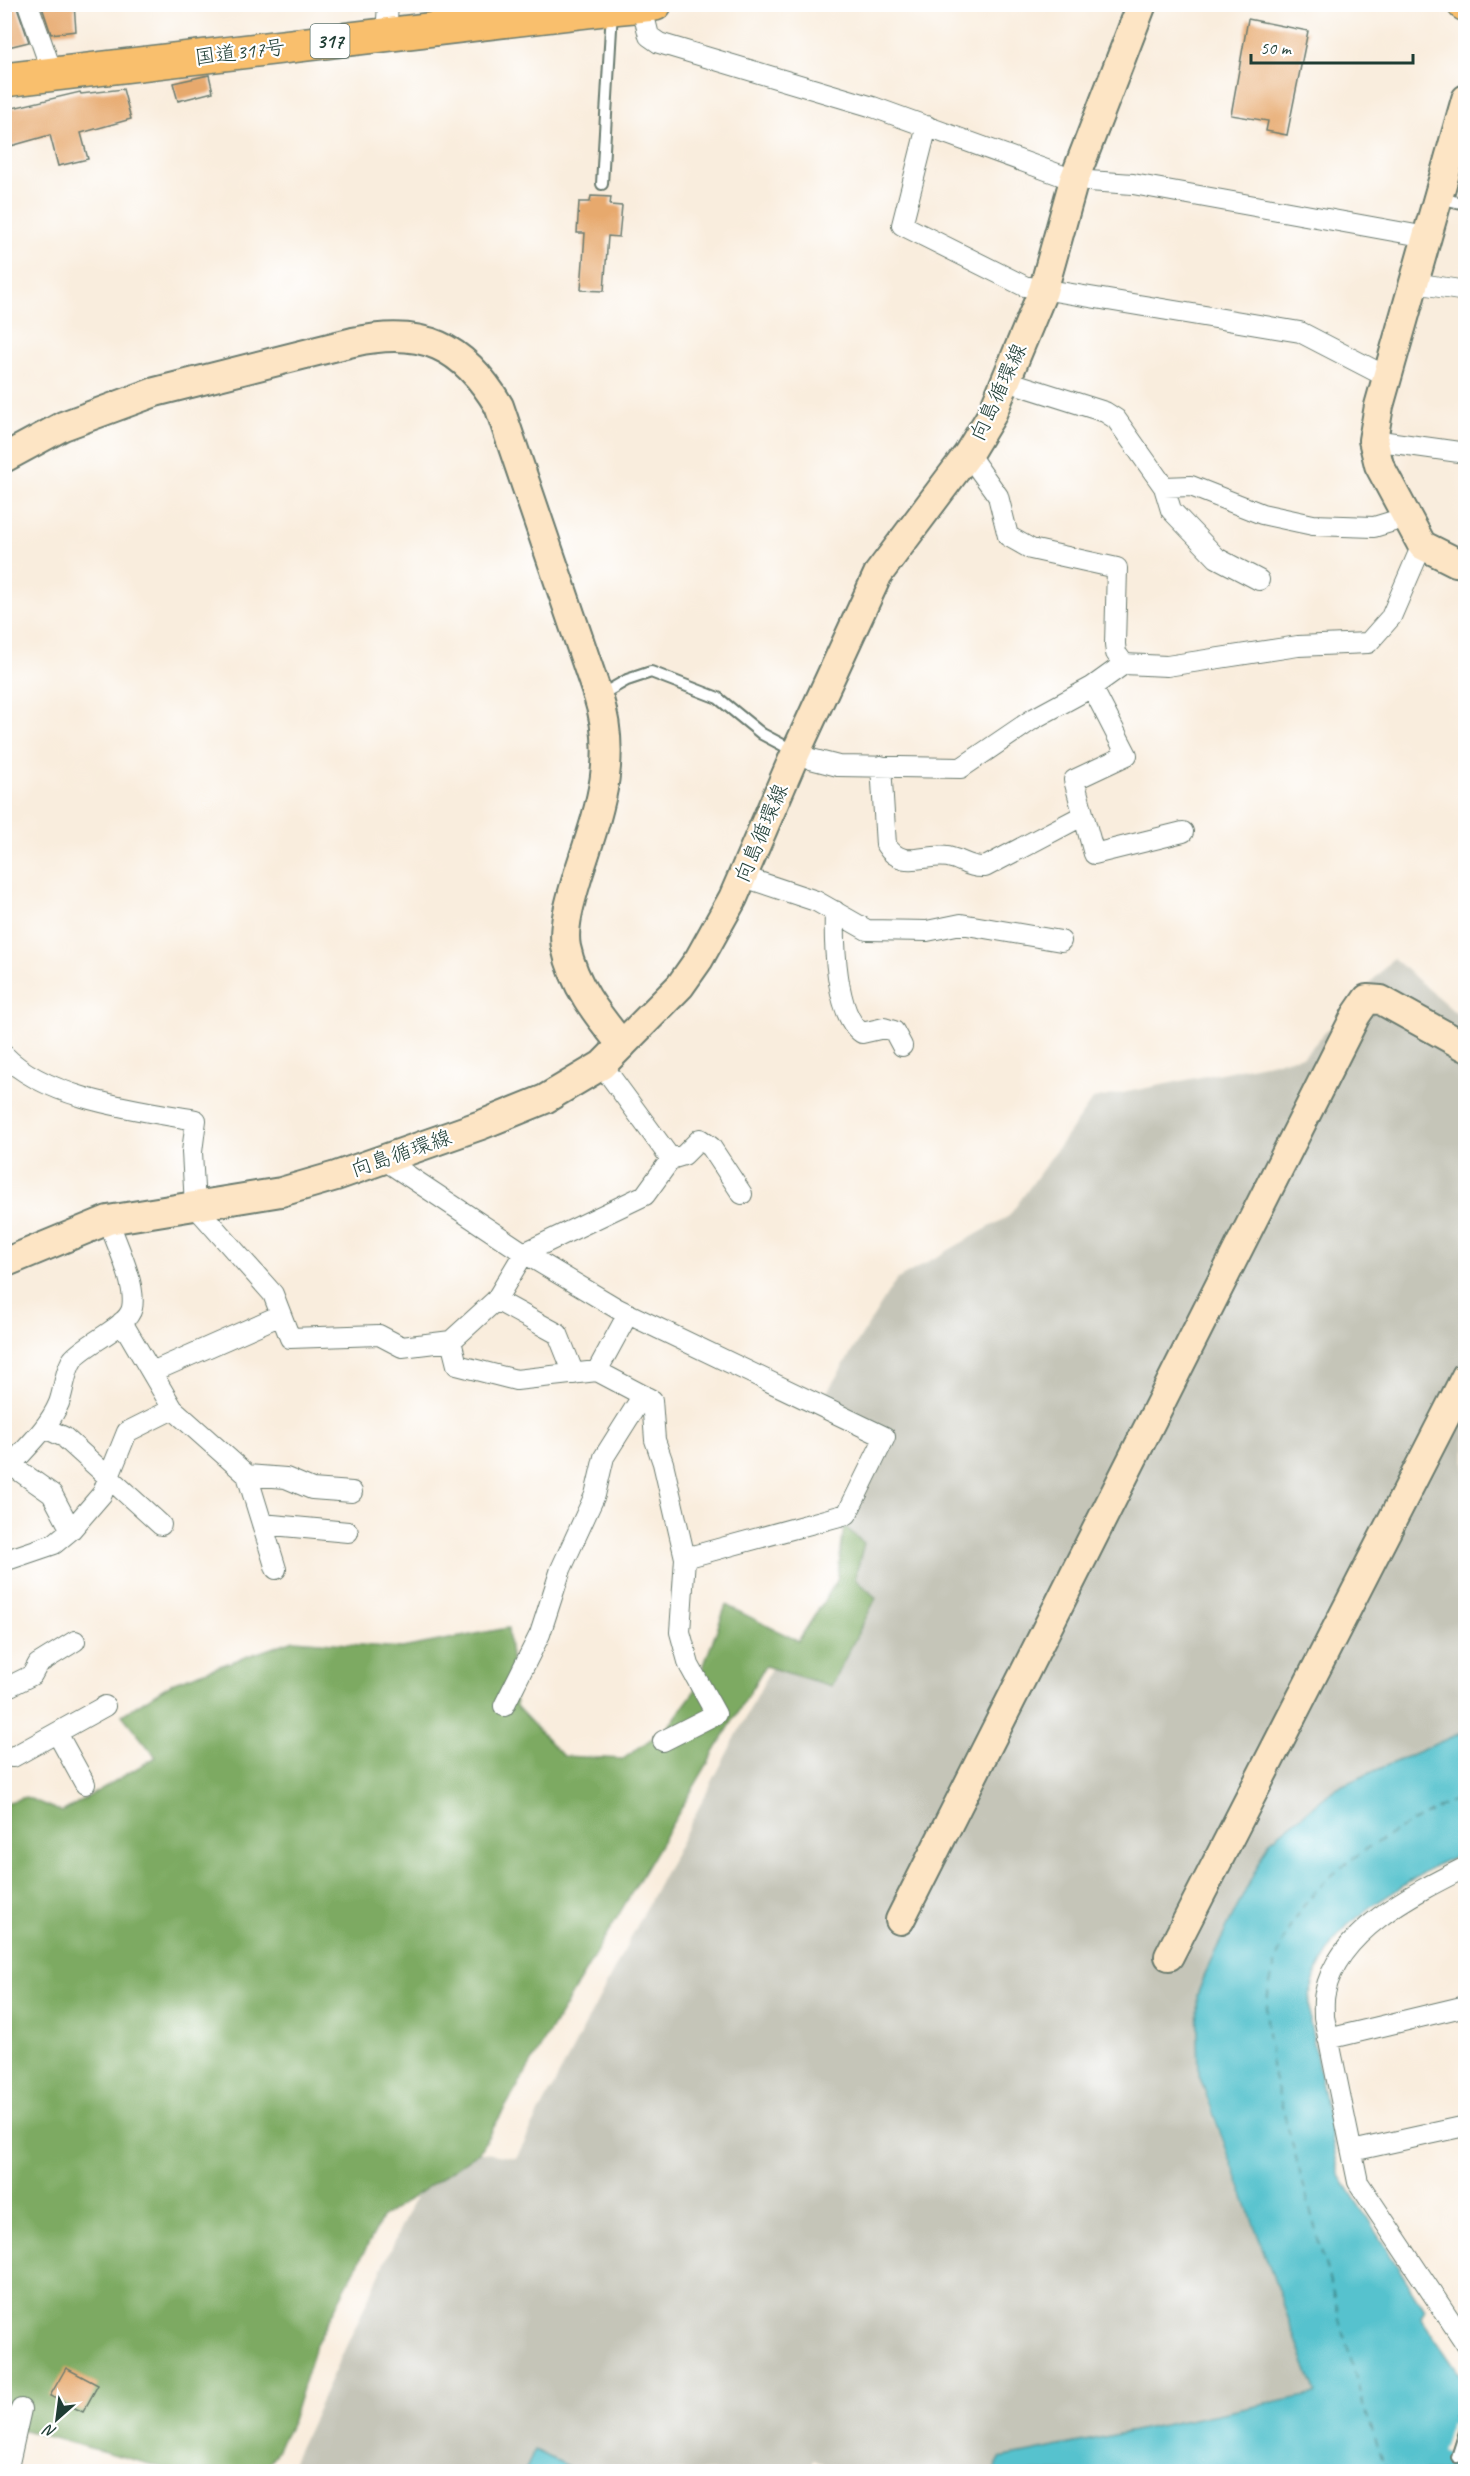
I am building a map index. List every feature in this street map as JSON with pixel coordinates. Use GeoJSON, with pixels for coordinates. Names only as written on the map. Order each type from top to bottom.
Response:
{"type":"FeatureCollection","features":[{"type":"Feature","properties":{"kind":"highway","name":"国道317号"},"geometry":{"type":"LineString","coordinates":[[4,80],[53,75],[387,20],[638,6]]}},
{"type":"Feature","properties":{"kind":"street"},"geometry":{"type":"LineString","coordinates":[[28,4],[53,75]]}},
{"type":"Feature","properties":{"kind":"street","name":"向島循環線"},"geometry":{"type":"LineString","coordinates":[[4,1263],[108,1220],[281,1192],[336,1176],[481,1125],[545,1099],[602,1065],[680,986],[722,921],[796,752],[878,574],[984,430],[1007,381],[1043,291],[1074,180],[1142,4]]}},
{"type":"Feature","properties":{"kind":"street"},"geometry":{"type":"LineString","coordinates":[[638,6],[650,36],[659,43],[927,126],[1074,180],[1133,184],[1427,237]]}},
{"type":"Feature","properties":{"kind":"street"},"geometry":{"type":"LineString","coordinates":[[1466,99],[1379,406],[1373,440],[1379,465],[1422,545],[1456,561],[1466,563]]}},
{"type":"Feature","properties":{"kind":"street"},"geometry":{"type":"LineString","coordinates":[[927,126],[902,225],[1024,286],[1043,291],[1300,332],[1387,377]]}},
{"type":"Feature","properties":{"kind":"street"},"geometry":{"type":"LineString","coordinates":[[1414,283],[1466,291]]}},
{"type":"Feature","properties":{"kind":"street"},"geometry":{"type":"LineString","coordinates":[[4,458],[63,426],[155,392],[320,349],[383,336],[414,338],[440,346],[463,361],[484,381],[499,406],[598,696],[606,726],[608,757],[603,796],[570,902],[566,944],[573,973],[587,1002],[622,1045]]}},
{"type":"Feature","properties":{"kind":"street"},"geometry":{"type":"LineString","coordinates":[[1007,381],[1105,412],[1116,419],[1164,487],[1171,510],[1217,558],[1259,580]]}},
{"type":"Feature","properties":{"kind":"street"},"geometry":{"type":"LineString","coordinates":[[1373,440],[1466,453]]}},
{"type":"Feature","properties":{"kind":"street"},"geometry":{"type":"LineString","coordinates":[[968,454],[998,496],[1008,536],[1031,549],[1117,568],[1115,644],[1116,653],[1124,664]]}},
{"type":"Feature","properties":{"kind":"street"},"geometry":{"type":"LineString","coordinates":[[1164,487],[1191,486],[1262,514],[1312,525],[1374,527],[1407,517]]}},
{"type":"Feature","properties":{"kind":"street"},"geometry":{"type":"LineString","coordinates":[[796,752],[811,759],[838,766],[961,768],[1033,719],[1092,687],[1124,664],[1167,666],[1298,646],[1368,644],[1391,616],[1422,545]]}},
{"type":"Feature","properties":{"kind":"street"},"geometry":{"type":"LineString","coordinates":[[1092,687],[1127,755],[1074,780],[1094,854],[1183,832]]}},
{"type":"Feature","properties":{"kind":"street"},"geometry":{"type":"LineString","coordinates":[[881,766],[886,845],[891,854],[907,860],[947,857],[973,867],[985,867],[1082,816]]}},
{"type":"Feature","properties":{"kind":"street"},"geometry":{"type":"LineString","coordinates":[[741,876],[816,900],[867,930],[927,931],[961,924],[1061,941]]}},
{"type":"Feature","properties":{"kind":"street"},"geometry":{"type":"LineString","coordinates":[[835,911],[834,944],[841,993],[854,1028],[862,1033],[884,1028],[894,1031],[902,1046]]}},
{"type":"Feature","properties":{"kind":"street"},"geometry":{"type":"LineString","coordinates":[[900,1920],[1356,1015],[1367,999],[1381,1000],[1466,1047]]}},
{"type":"Feature","properties":{"kind":"street"},"geometry":{"type":"LineString","coordinates":[[4,1055],[13,1064],[43,1083],[69,1092],[142,1111],[196,1120],[192,1152],[195,1206],[273,1294],[290,1338],[379,1335],[402,1347],[451,1341],[496,1300],[524,1253],[645,1195],[671,1160],[684,1155],[700,1139],[711,1148],[742,1194]]}},
{"type":"Feature","properties":{"kind":"street"},"geometry":{"type":"LineString","coordinates":[[602,1065],[671,1160]]}},
{"type":"Feature","properties":{"kind":"street"},"geometry":{"type":"LineString","coordinates":[[383,1159],[524,1253],[628,1314],[885,1437],[847,1514],[685,1558]]}},
{"type":"Feature","properties":{"kind":"street"},"geometry":{"type":"LineString","coordinates":[[71,1530],[52,1494],[8,1462],[45,1428],[58,1405],[72,1360],[122,1322],[132,1311],[133,1291],[108,1220]]}},
{"type":"Feature","properties":{"kind":"street"},"geometry":{"type":"LineString","coordinates":[[496,1300],[558,1334],[574,1374]]}},
{"type":"Feature","properties":{"kind":"street"},"geometry":{"type":"LineString","coordinates":[[597,1371],[628,1314]]}},
{"type":"Feature","properties":{"kind":"street"},"geometry":{"type":"LineString","coordinates":[[152,1372],[281,1315]]}},
{"type":"Feature","properties":{"kind":"street"},"geometry":{"type":"LineString","coordinates":[[122,1322],[173,1409],[247,1475],[276,1569]]}},
{"type":"Feature","properties":{"kind":"street"},"geometry":{"type":"LineString","coordinates":[[451,1341],[458,1365],[516,1380],[597,1371],[652,1400],[655,1440],[663,1463],[685,1558],[680,1632],[689,1665],[716,1714],[663,1741]]}},
{"type":"Feature","properties":{"kind":"street"},"geometry":{"type":"LineString","coordinates":[[1169,1956],[1466,1376]]}},
{"type":"Feature","properties":{"kind":"street"},"geometry":{"type":"LineString","coordinates":[[504,1706],[540,1634],[561,1569],[595,1495],[604,1458],[643,1395]]}},
{"type":"Feature","properties":{"kind":"street"},"geometry":{"type":"LineString","coordinates":[[4,1561],[54,1544],[71,1530],[102,1494],[127,1432],[173,1409]]}},
{"type":"Feature","properties":{"kind":"street"},"geometry":{"type":"LineString","coordinates":[[45,1428],[64,1437],[160,1525]]}},
{"type":"Feature","properties":{"kind":"street"},"geometry":{"type":"LineString","coordinates":[[247,1475],[286,1478],[312,1489],[352,1492]]}},
{"type":"Feature","properties":{"kind":"street"},"geometry":{"type":"LineString","coordinates":[[262,1524],[348,1532]]}},
{"type":"Feature","properties":{"kind":"street"},"geometry":{"type":"LineString","coordinates":[[4,1689],[32,1675],[38,1664],[75,1641]]}},
{"type":"Feature","properties":{"kind":"street"},"geometry":{"type":"LineString","coordinates":[[4,1756],[13,1757],[105,1706]]}},
{"type":"Feature","properties":{"kind":"street"},"geometry":{"type":"LineString","coordinates":[[57,1733],[85,1784]]}},
{"type":"Feature","properties":{"kind":"street"},"geometry":{"type":"LineString","coordinates":[[1466,1867],[1426,1887],[1378,1918],[1345,1952],[1336,1965],[1324,1994],[1324,2017],[1358,2182],[1466,2344]]}},
{"type":"Feature","properties":{"kind":"street"},"geometry":{"type":"LineString","coordinates":[[1328,2039],[1466,2006]]}},
{"type":"Feature","properties":{"kind":"street"},"geometry":{"type":"LineString","coordinates":[[1352,2151],[1466,2126]]}},
{"type":"Feature","properties":{"kind":"street"},"geometry":{"type":"LineString","coordinates":[[4,2462],[9,2463],[21,2409]]}},
{"type":"Feature","properties":{"kind":"lane"},"geometry":{"type":"LineString","coordinates":[[602,184],[638,6]]}},
{"type":"Feature","properties":{"kind":"lane"},"geometry":{"type":"LineString","coordinates":[[1438,198],[1466,204]]}},
{"type":"Feature","properties":{"kind":"lane"},"geometry":{"type":"LineString","coordinates":[[598,696],[627,680],[651,672],[717,698],[762,734],[796,752]]}},
{"type":"Feature","properties":{"kind":"lane"},"geometry":{"type":"LineString","coordinates":[[1457,2457],[1464,2434]]}},
{"type":"Feature","properties":{"kind":"shaded area"},"geometry":{"type":"Polygon","coordinates":[[[1393,958],[1465,1021],[1465,1731],[1336,1788],[1270,1841],[1210,1962],[1197,1995],[1199,2075],[1316,2394],[1001,2458],[993,2471],[838,2471],[814,2460],[804,2471],[577,2472],[536,2450],[525,2471],[288,2472],[417,2193],[479,2152],[516,2158],[772,1667],[831,1686],[876,1599],[855,1578],[864,1543],[844,1526],[890,1437],[822,1400],[896,1280],[1009,1216],[1093,1099],[1304,1056],[1393,958]]]}},
{"type":"Feature","properties":{"kind":"green space"},"geometry":{"type":"Polygon","coordinates":[[[844,1526],[864,1543],[855,1578],[876,1598],[831,1686],[765,1666],[479,2152],[382,2218],[315,2346],[290,2427],[265,2471],[175,2471],[5,2425],[5,1803],[26,1797],[62,1812],[156,1757],[122,1715],[174,1682],[294,1640],[402,1648],[508,1628],[516,1706],[563,1756],[623,1759],[669,1726],[694,1692],[726,1605],[798,1641],[837,1581],[844,1526]]]}},
{"type":"Feature","properties":{"kind":"water"},"geometry":{"type":"Polygon","coordinates":[[[1465,1731],[1465,1852],[1434,1866],[1375,1904],[1348,1925],[1337,1937],[1317,1971],[1310,1994],[1310,2022],[1339,2174],[1425,2310],[1421,2318],[1465,2379],[1465,2471],[993,2472],[1001,2458],[1316,2394],[1199,2075],[1197,1995],[1210,1962],[1270,1841],[1336,1788],[1465,1731]]]}},
{"type":"Feature","properties":{"kind":"water"},"geometry":{"type":"Polygon","coordinates":[[[535,2450],[577,2471],[525,2471],[535,2450]]]}},
{"type":"Feature","properties":{"kind":"pier"},"geometry":{"type":"Polygon","coordinates":[[[1465,2399],[1465,2460],[1441,2451],[1450,2424],[1456,2426],[1465,2399]]]}},
{"type":"Feature","properties":{"kind":"building"},"geometry":{"type":"Polygon","coordinates":[[[4,4],[16,4],[29,42],[4,48],[4,4]]]}},
{"type":"Feature","properties":{"kind":"building"},"geometry":{"type":"Polygon","coordinates":[[[41,4],[74,4],[76,31],[51,34],[41,4]]]}},
{"type":"Feature","properties":{"kind":"building"},"geometry":{"type":"Polygon","coordinates":[[[1248,19],[1308,31],[1287,135],[1266,131],[1268,121],[1231,115],[1248,19]]]}},
{"type":"Feature","properties":{"kind":"building"},"geometry":{"type":"Polygon","coordinates":[[[209,75],[213,92],[178,101],[173,83],[209,75]]]}},
{"type":"Feature","properties":{"kind":"building"},"geometry":{"type":"Polygon","coordinates":[[[123,89],[131,119],[81,133],[88,159],[58,166],[50,135],[4,148],[4,110],[80,92],[81,94],[123,89]]]}},
{"type":"Feature","properties":{"kind":"building"},"geometry":{"type":"Polygon","coordinates":[[[591,196],[611,197],[610,205],[622,206],[619,237],[608,236],[604,291],[581,290],[585,233],[577,233],[579,202],[590,202],[591,196]]]}},
{"type":"Feature","properties":{"kind":"building"},"geometry":{"type":"Polygon","coordinates":[[[66,2368],[98,2385],[83,2412],[50,2396],[66,2368]]]}},
{"type":"Feature","properties":{"kind":"ferry route"},"geometry":{"type":"LineString","coordinates":[[1387,2472],[1364,2407],[1274,2077],[1267,2018],[1269,1989],[1286,1936],[1302,1907],[1324,1883],[1376,1843],[1466,1794]]}}]}
